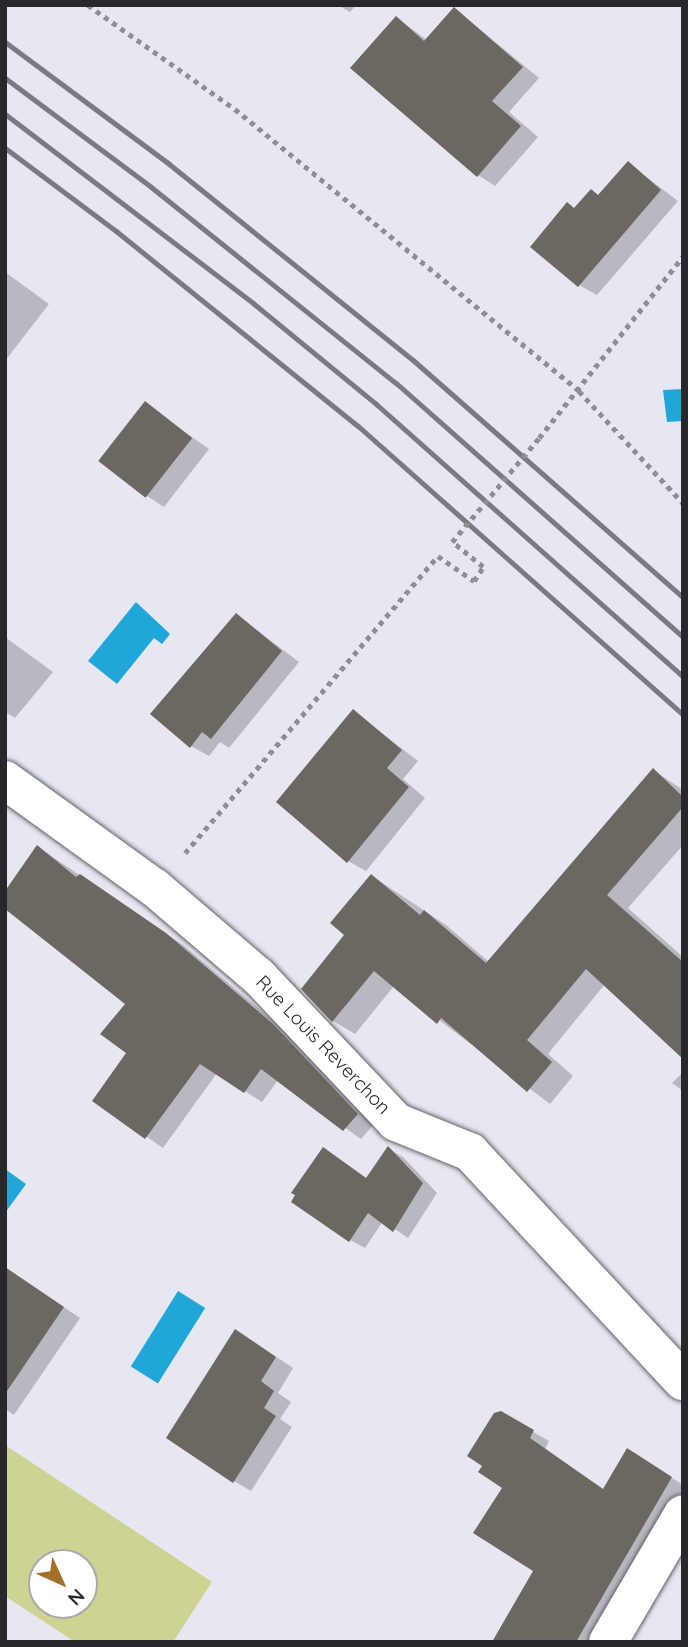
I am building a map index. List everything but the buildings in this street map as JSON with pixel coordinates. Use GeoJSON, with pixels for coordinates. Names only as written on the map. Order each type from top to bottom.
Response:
{"type":"FeatureCollection","features":[{"type":"Feature","properties":{"kind":"street","name":"Rue Louis Reverchon"},"geometry":{"type":"LineString","coordinates":[[5,779],[155,888],[259,977],[396,1122],[470,1152],[683,1381]]}},
{"type":"Feature","properties":{"kind":"street"},"geometry":{"type":"LineString","coordinates":[[608,1642],[683,1514]]}},
{"type":"Feature","properties":{"kind":"path"},"geometry":{"type":"LineString","coordinates":[[88,5],[235,109],[579,391],[683,503]]}},
{"type":"Feature","properties":{"kind":"path"},"geometry":{"type":"LineString","coordinates":[[155,888],[439,556],[474,581],[484,567],[452,542],[579,391],[683,256]]}},
{"type":"Feature","properties":{"kind":"green space"},"geometry":{"type":"Polygon","coordinates":[[[5,1445],[212,1582],[173,1642],[75,1642],[40,1619],[98,1619],[98,1549],[28,1549],[28,1611],[5,1596],[5,1445]]]}},
{"type":"Feature","properties":{"kind":"water"},"geometry":{"type":"Polygon","coordinates":[[[683,389],[683,421],[667,422],[663,390],[683,389]]]}},
{"type":"Feature","properties":{"kind":"water"},"geometry":{"type":"Polygon","coordinates":[[[136,602],[170,634],[162,644],[154,638],[117,684],[88,661],[136,602]]]}},
{"type":"Feature","properties":{"kind":"water"},"geometry":{"type":"Polygon","coordinates":[[[5,1169],[26,1184],[5,1213],[5,1169]]]}},
{"type":"Feature","properties":{"kind":"water"},"geometry":{"type":"Polygon","coordinates":[[[178,1291],[205,1308],[158,1383],[131,1366],[178,1291]]]}},
{"type":"Feature","properties":{"kind":"railway"},"geometry":{"type":"LineString","coordinates":[[5,42],[169,164],[414,361],[683,597]]}},
{"type":"Feature","properties":{"kind":"railway"},"geometry":{"type":"LineString","coordinates":[[5,78],[151,187],[396,383],[683,637]]}},
{"type":"Feature","properties":{"kind":"railway"},"geometry":{"type":"LineString","coordinates":[[5,114],[254,304],[376,404],[683,677]]}},
{"type":"Feature","properties":{"kind":"railway"},"geometry":{"type":"LineString","coordinates":[[5,148],[116,231],[358,426],[683,715]]}}]}
